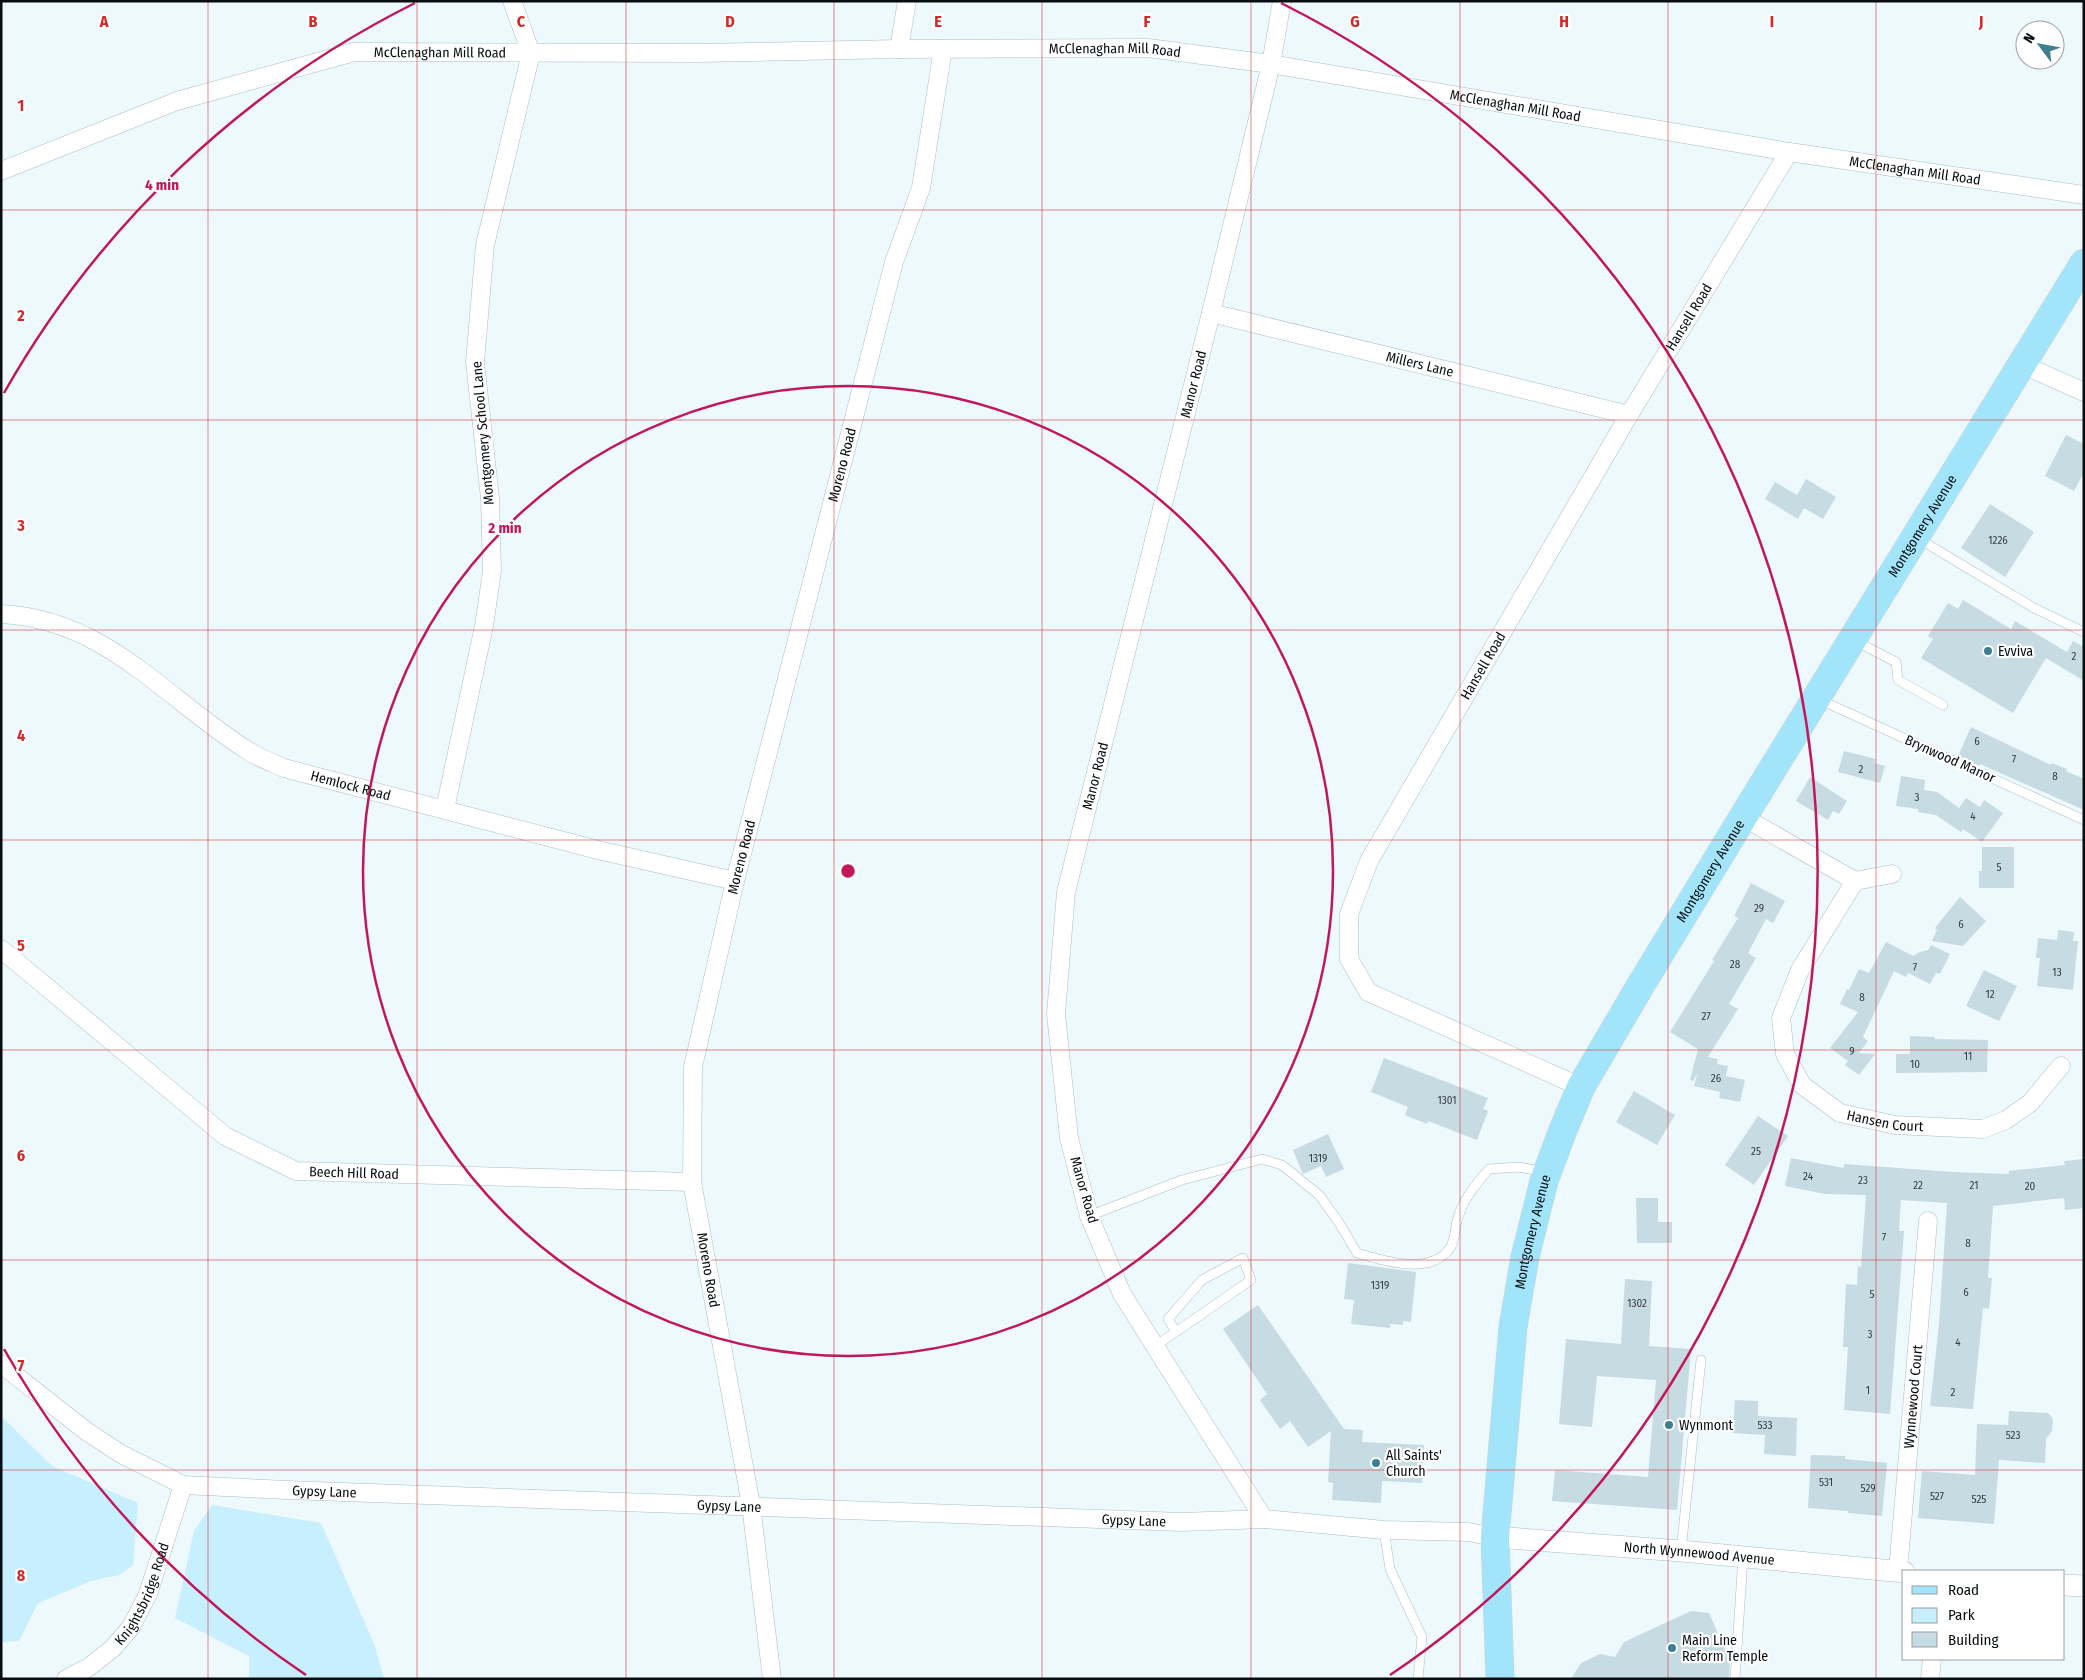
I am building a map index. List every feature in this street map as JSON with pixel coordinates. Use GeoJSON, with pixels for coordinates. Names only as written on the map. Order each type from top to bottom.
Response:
{"type":"FeatureCollection","features":[{"type":"Feature","properties":{"kind":"main road","name":"Montgomery Avenue"},"geometry":{"type":"LineString","coordinates":[[1500,1679],[1495,1537],[1513,1327],[1525,1257],[1547,1172],[1581,1087],[1815,698],[2084,263]]}},
{"type":"Feature","properties":{"kind":"street"},"geometry":{"type":"LineString","coordinates":[[512,1],[531,53]]}},
{"type":"Feature","properties":{"kind":"street"},"geometry":{"type":"LineString","coordinates":[[899,49],[907,1]]}},
{"type":"Feature","properties":{"kind":"street","name":"Manor Road"},"geometry":{"type":"LineString","coordinates":[[1264,1519],[1122,1294],[1089,1216],[1070,1138],[1056,1014],[1066,892],[1211,313],[1271,64],[1282,1]]}},
{"type":"Feature","properties":{"kind":"street","name":"McClenaghan Mill Road"},"geometry":{"type":"LineString","coordinates":[[1,171],[177,101],[354,52],[698,53],[899,49],[1148,48],[1271,64],[1790,152],[2084,195]]}},
{"type":"Feature","properties":{"kind":"street","name":"Moreno Road"},"geometry":{"type":"LineString","coordinates":[[772,1679],[750,1505],[692,1182],[692,1067],[735,880],[894,262],[921,188],[943,49]]}},
{"type":"Feature","properties":{"kind":"street","name":"Montgomery School Lane"},"geometry":{"type":"LineString","coordinates":[[445,809],[484,626],[492,572],[490,498],[475,362],[485,245],[531,53]]}},
{"type":"Feature","properties":{"kind":"street","name":"Hansell Road"},"geometry":{"type":"LineString","coordinates":[[1581,1087],[1368,992],[1349,959],[1349,914],[1369,861],[1629,415],[1790,152]]}},
{"type":"Feature","properties":{"kind":"street","name":"Millers Lane"},"geometry":{"type":"LineString","coordinates":[[1211,313],[1629,415]]}},
{"type":"Feature","properties":{"kind":"street"},"geometry":{"type":"LineString","coordinates":[[2021,364],[2084,392]]}},
{"type":"Feature","properties":{"kind":"street","name":"Hemlock Road"},"geometry":{"type":"LineString","coordinates":[[1,614],[38,618],[84,634],[111,648],[250,752],[284,768],[602,851],[735,880]]}},
{"type":"Feature","properties":{"kind":"street"},"geometry":{"type":"LineString","coordinates":[[1743,816],[1855,881],[1892,874]]}},
{"type":"Feature","properties":{"kind":"street","name":"Hansen Court"},"geometry":{"type":"LineString","coordinates":[[1855,881],[1800,970],[1781,1018],[1785,1054],[1802,1085],[1840,1112],[1895,1125],[1982,1129],[2006,1120],[2030,1102],[2061,1066]]}},
{"type":"Feature","properties":{"kind":"street","name":"Beech Hill Road"},"geometry":{"type":"LineString","coordinates":[[1,949],[225,1136],[296,1171],[692,1182]]}},
{"type":"Feature","properties":{"kind":"street","name":"Wynnewood Court"},"geometry":{"type":"LineString","coordinates":[[1901,1572],[1928,1220]]}},
{"type":"Feature","properties":{"kind":"street","name":"Gypsy Lane"},"geometry":{"type":"LineString","coordinates":[[1,1364],[86,1431],[121,1454],[183,1484],[287,1490],[750,1505],[1182,1522],[1264,1519],[1384,1530],[1468,1532],[1495,1537]]}},
{"type":"Feature","properties":{"kind":"street","name":"Knightsbridge Road"},"geometry":{"type":"LineString","coordinates":[[66,1679],[89,1667],[113,1648],[131,1628],[148,1594],[183,1484]]}},
{"type":"Feature","properties":{"kind":"street","name":"North Wynnewood Avenue"},"geometry":{"type":"LineString","coordinates":[[1495,1537],[1681,1551],[1901,1572]]}},
{"type":"Feature","properties":{"kind":"street"},"geometry":{"type":"LineString","coordinates":[[2065,1585],[2084,1586]]}},
{"type":"Feature","properties":{"kind":"street"},"geometry":{"type":"LineString","coordinates":[[1930,1679],[1932,1660]]}},
{"type":"Feature","properties":{"kind":"lane"},"geometry":{"type":"LineString","coordinates":[[1916,537],[2034,608],[2084,632]]}},
{"type":"Feature","properties":{"kind":"lane"},"geometry":{"type":"LineString","coordinates":[[1852,639],[1896,662],[1898,680],[1943,706]]}},
{"type":"Feature","properties":{"kind":"lane","name":"Brynwood Manor"},"geometry":{"type":"LineString","coordinates":[[1815,698],[2084,820]]}},
{"type":"Feature","properties":{"kind":"lane"},"geometry":{"type":"LineString","coordinates":[[1089,1216],[1182,1180],[1262,1159],[1282,1165],[1319,1195],[1338,1221],[1357,1253],[1397,1264],[1434,1262],[1451,1247],[1457,1220],[1472,1188],[1489,1169],[1520,1167],[1547,1172]]}},
{"type":"Feature","properties":{"kind":"lane"},"geometry":{"type":"LineString","coordinates":[[1154,1347],[1176,1332],[1251,1280],[1243,1258],[1202,1280],[1168,1319],[1176,1332]]}},
{"type":"Feature","properties":{"kind":"lane"},"geometry":{"type":"LineString","coordinates":[[1681,1551],[1701,1360]]}},
{"type":"Feature","properties":{"kind":"lane"},"geometry":{"type":"LineString","coordinates":[[1384,1530],[1390,1569],[1422,1637],[1420,1676],[1418,1679]]}},
{"type":"Feature","properties":{"kind":"lane"},"geometry":{"type":"LineString","coordinates":[[1736,1679],[1743,1557]]}},
{"type":"Feature","properties":{"kind":"green space"},"geometry":{"type":"Polygon","coordinates":[[[1,1416],[52,1466],[138,1503],[133,1565],[119,1575],[91,1581],[38,1603],[19,1641],[1,1642],[1,1416]]]}},
{"type":"Feature","properties":{"kind":"green space"},"geometry":{"type":"Polygon","coordinates":[[[212,1505],[321,1523],[375,1646],[384,1679],[249,1679],[249,1656],[175,1618],[194,1531],[212,1505]]]}},
{"type":"Feature","properties":{"kind":"building"},"geometry":{"type":"Polygon","coordinates":[[[2066,435],[2084,444],[2084,472],[2074,491],[2045,476],[2066,435]]]}},
{"type":"Feature","properties":{"kind":"building"},"geometry":{"type":"Polygon","coordinates":[[[1806,479],[1836,497],[1823,519],[1804,508],[1798,519],[1765,499],[1775,482],[1797,495],[1806,479]]]}},
{"type":"Feature","properties":{"kind":"building"},"geometry":{"type":"Polygon","coordinates":[[[1990,504],[2034,532],[2005,577],[1961,548],[1990,504]]]}},
{"type":"Feature","properties":{"kind":"building","name":"Evviva"},"geometry":{"type":"Polygon","coordinates":[[[1963,600],[2011,629],[2015,621],[2067,652],[2073,641],[2084,647],[2084,681],[2046,658],[2013,713],[1921,658],[1933,639],[1928,636],[1948,603],[1958,609],[1963,600]]]}},
{"type":"Feature","properties":{"kind":"building"},"geometry":{"type":"Polygon","coordinates":[[[1971,727],[2051,765],[2052,763],[2067,769],[2066,771],[2084,779],[2084,810],[1958,756],[1971,727]]]}},
{"type":"Feature","properties":{"kind":"building"},"geometry":{"type":"Polygon","coordinates":[[[1844,751],[1876,759],[1875,763],[1885,766],[1880,783],[1838,772],[1844,751]]]}},
{"type":"Feature","properties":{"kind":"building"},"geometry":{"type":"Polygon","coordinates":[[[1901,776],[1925,780],[1924,790],[1937,792],[1959,808],[1966,798],[1980,807],[1984,800],[2003,813],[1982,842],[1963,829],[1961,832],[1936,815],[1918,812],[1918,809],[1896,806],[1901,776]]]}},
{"type":"Feature","properties":{"kind":"building"},"geometry":{"type":"Polygon","coordinates":[[[1810,777],[1847,801],[1839,814],[1833,811],[1828,820],[1796,801],[1810,777]]]}},
{"type":"Feature","properties":{"kind":"building"},"geometry":{"type":"Polygon","coordinates":[[[1982,847],[2014,847],[2014,888],[1979,888],[1979,871],[1982,871],[1982,847]]]}},
{"type":"Feature","properties":{"kind":"building"},"geometry":{"type":"Polygon","coordinates":[[[1751,883],[1785,901],[1773,923],[1766,919],[1748,953],[1756,958],[1729,1004],[1738,1009],[1708,1057],[1718,1059],[1717,1064],[1728,1066],[1726,1076],[1745,1080],[1740,1102],[1719,1098],[1720,1092],[1694,1086],[1697,1074],[1693,1081],[1690,1080],[1698,1049],[1670,1032],[1738,918],[1734,916],[1751,883]]]}},
{"type":"Feature","properties":{"kind":"building"},"geometry":{"type":"Polygon","coordinates":[[[1960,897],[1986,921],[1963,946],[1932,941],[1937,930],[1935,928],[1960,897]]]}},
{"type":"Feature","properties":{"kind":"building"},"geometry":{"type":"Polygon","coordinates":[[[2058,930],[2074,932],[2073,941],[2078,941],[2073,990],[2037,986],[2040,958],[2036,958],[2038,938],[2057,940],[2058,930]]]}},
{"type":"Feature","properties":{"kind":"building"},"geometry":{"type":"Polygon","coordinates":[[[1886,942],[1913,956],[1928,950],[1931,945],[1950,954],[1940,974],[1936,973],[1930,984],[1908,973],[1906,977],[1894,971],[1863,1037],[1868,1041],[1859,1053],[1875,1054],[1859,1075],[1845,1065],[1848,1061],[1830,1048],[1858,1012],[1840,1004],[1847,989],[1849,990],[1859,969],[1869,973],[1886,942]]]}},
{"type":"Feature","properties":{"kind":"building"},"geometry":{"type":"Polygon","coordinates":[[[1984,970],[2017,986],[1999,1021],[1966,1006],[1984,970]]]}},
{"type":"Feature","properties":{"kind":"building"},"geometry":{"type":"Polygon","coordinates":[[[1910,1036],[1935,1037],[1934,1039],[1988,1040],[1987,1072],[1896,1073],[1896,1054],[1910,1054],[1910,1036]]]}},
{"type":"Feature","properties":{"kind":"building"},"geometry":{"type":"Polygon","coordinates":[[[1384,1058],[1488,1098],[1483,1109],[1488,1111],[1477,1140],[1428,1121],[1427,1124],[1405,1115],[1408,1107],[1371,1092],[1384,1058]]]}},
{"type":"Feature","properties":{"kind":"building"},"geometry":{"type":"Polygon","coordinates":[[[1634,1091],[1675,1115],[1657,1145],[1616,1122],[1634,1091]]]}},
{"type":"Feature","properties":{"kind":"building"},"geometry":{"type":"Polygon","coordinates":[[[1758,1116],[1788,1136],[1754,1185],[1725,1165],[1758,1116]]]}},
{"type":"Feature","properties":{"kind":"building"},"geometry":{"type":"Polygon","coordinates":[[[1328,1134],[1344,1169],[1326,1177],[1321,1166],[1303,1174],[1293,1150],[1328,1134]]]}},
{"type":"Feature","properties":{"kind":"building"},"geometry":{"type":"Polygon","coordinates":[[[1791,1158],[1844,1168],[1844,1164],[2009,1174],[2009,1171],[2065,1165],[2064,1161],[2084,1159],[2084,1208],[2065,1210],[2064,1198],[1993,1206],[1988,1278],[1992,1278],[1989,1309],[1983,1308],[1973,1409],[1930,1406],[1939,1325],[1947,1203],[1901,1200],[1899,1231],[1904,1231],[1890,1414],[1844,1410],[1848,1347],[1843,1347],[1846,1284],[1857,1285],[1858,1266],[1861,1267],[1866,1195],[1825,1194],[1785,1186],[1791,1158]]]}},
{"type":"Feature","properties":{"kind":"building"},"geometry":{"type":"Polygon","coordinates":[[[1636,1198],[1658,1198],[1658,1222],[1672,1222],[1672,1243],[1637,1243],[1636,1198]]]}},
{"type":"Feature","properties":{"kind":"building"},"geometry":{"type":"Polygon","coordinates":[[[1348,1263],[1416,1272],[1411,1322],[1403,1321],[1403,1325],[1390,1324],[1390,1328],[1351,1324],[1354,1300],[1344,1299],[1348,1263]]]}},
{"type":"Feature","properties":{"kind":"building","name":"Wynmont"},"geometry":{"type":"Polygon","coordinates":[[[1625,1279],[1652,1281],[1649,1346],[1691,1349],[1677,1510],[1552,1501],[1555,1470],[1648,1477],[1656,1380],[1597,1376],[1592,1427],[1559,1424],[1566,1339],[1621,1344],[1625,1279]]]}},
{"type":"Feature","properties":{"kind":"building"},"geometry":{"type":"Polygon","coordinates":[[[1258,1305],[1344,1429],[1363,1430],[1362,1442],[1424,1445],[1422,1483],[1382,1481],[1381,1503],[1332,1500],[1333,1483],[1328,1482],[1331,1431],[1308,1447],[1290,1421],[1280,1429],[1260,1400],[1267,1394],[1223,1329],[1258,1305]]]}},
{"type":"Feature","properties":{"kind":"building"},"geometry":{"type":"Polygon","coordinates":[[[1735,1400],[1758,1401],[1758,1416],[1797,1418],[1796,1456],[1764,1454],[1765,1435],[1733,1433],[1735,1400]]]}},
{"type":"Feature","properties":{"kind":"building"},"geometry":{"type":"Polygon","coordinates":[[[2009,1411],[2048,1413],[2053,1419],[2052,1431],[2046,1439],[2045,1463],[1999,1460],[1994,1524],[1918,1518],[1922,1471],[1975,1475],[1977,1424],[2008,1425],[2009,1411]]]}},
{"type":"Feature","properties":{"kind":"building"},"geometry":{"type":"Polygon","coordinates":[[[1811,1455],[1845,1456],[1845,1459],[1887,1463],[1882,1516],[1808,1508],[1811,1455]]]}},
{"type":"Feature","properties":{"kind":"building","name":"Main Line Reform Temple"},"geometry":{"type":"Polygon","coordinates":[[[1691,1611],[1709,1613],[1730,1661],[1729,1679],[1571,1679],[1581,1663],[1600,1654],[1615,1657],[1624,1642],[1691,1611]]]}},
{"type":"Feature","properties":{"kind":"place","name":"Evviva"},"geometry":{"type":"Point","coordinates":[1988,651]}},
{"type":"Feature","properties":{"kind":"place","name":"Wynmont"},"geometry":{"type":"Point","coordinates":[1669,1425]}},
{"type":"Feature","properties":{"kind":"place","name":"All Saints' Church"},"geometry":{"type":"Point","coordinates":[1376,1463]}},
{"type":"Feature","properties":{"kind":"place","name":"Main Line Reform Temple"},"geometry":{"type":"Point","coordinates":[1672,1648]}}]}
